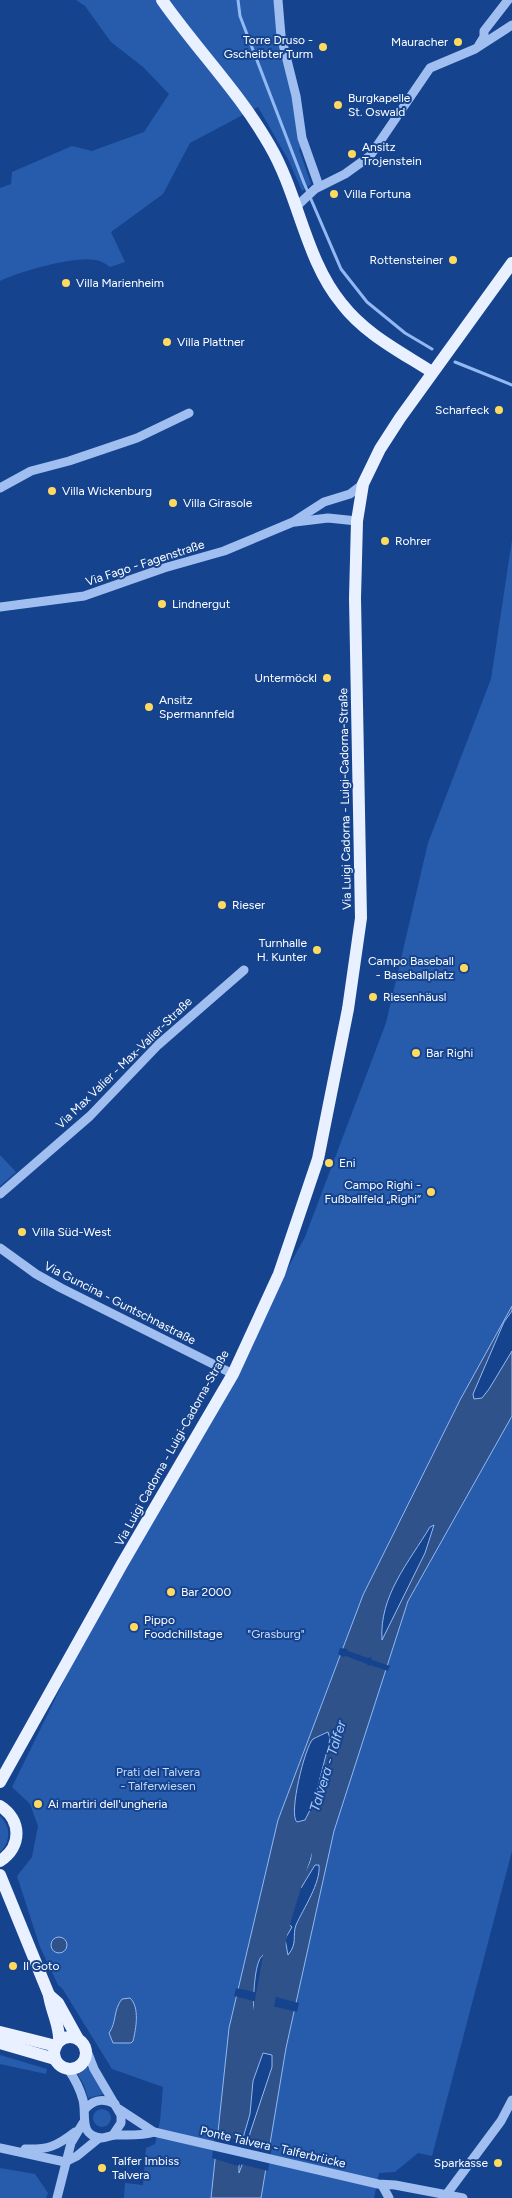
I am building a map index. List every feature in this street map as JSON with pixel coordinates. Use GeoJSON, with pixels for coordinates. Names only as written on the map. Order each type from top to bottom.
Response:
{"type":"FeatureCollection","features":[{"type":"Feature","properties":{"kind":"main road"},"geometry":{"type":"LineString","coordinates":[[162,0],[188,37],[246,106],[300,204],[318,264],[333,293],[343,306],[379,338],[432,372]]}},
{"type":"Feature","properties":{"kind":"main road","name":"Via Luigi Cadorna - Luigi-Cadorna-Straße"},"geometry":{"type":"LineString","coordinates":[[0,1782],[233,1374],[279,1274],[318,1158],[348,1009],[361,918],[355,598],[357,521],[363,484],[380,449],[432,372],[512,263]]}},
{"type":"Feature","properties":{"kind":"main road"},"geometry":{"type":"LineString","coordinates":[[0,1806],[9,1812],[16,1823],[17,1832],[14,1847],[0,1862]]}},
{"type":"Feature","properties":{"kind":"main road"},"geometry":{"type":"LineString","coordinates":[[0,1875],[49,1994],[50,2007],[59,2033],[55,2059]]}},
{"type":"Feature","properties":{"kind":"main road"},"geometry":{"type":"LineString","coordinates":[[0,2043],[55,2059],[59,2065],[68,2069],[79,2067],[84,2062],[87,2051],[85,2045],[78,2039],[58,2003],[49,1994]]}},
{"type":"Feature","properties":{"kind":"main road"},"geometry":{"type":"LineString","coordinates":[[0,2032],[57,2044],[72,2037],[78,2039]]}},
{"type":"Feature","properties":{"kind":"street"},"geometry":{"type":"LineString","coordinates":[[278,0],[281,36],[296,96],[302,138],[317,187]]}},
{"type":"Feature","properties":{"kind":"street"},"geometry":{"type":"LineString","coordinates":[[476,50],[484,37],[484,31],[508,0]]}},
{"type":"Feature","properties":{"kind":"street"},"geometry":{"type":"LineString","coordinates":[[300,204],[317,187],[345,174],[370,156],[430,68],[476,50],[512,25]]}},
{"type":"Feature","properties":{"kind":"street"},"geometry":{"type":"LineString","coordinates":[[0,488],[31,471],[69,461],[137,438],[189,413]]}},
{"type":"Feature","properties":{"kind":"street","name":"Via Fago - Fagenstraße"},"geometry":{"type":"LineString","coordinates":[[0,607],[84,596],[164,568],[224,551],[293,522],[324,502],[350,494],[363,484]]}},
{"type":"Feature","properties":{"kind":"street","name":"Via Fago - Fagenstraße"},"geometry":{"type":"LineString","coordinates":[[293,522],[328,518],[357,521]]}},
{"type":"Feature","properties":{"kind":"street","name":"Via Max Valier - Max-Valier-Straße"},"geometry":{"type":"LineString","coordinates":[[0,1194],[90,1116],[158,1045],[244,970]]}},
{"type":"Feature","properties":{"kind":"street","name":"Via Guncina - Guntschnastraße"},"geometry":{"type":"LineString","coordinates":[[0,1248],[49,1282],[233,1374]]}},
{"type":"Feature","properties":{"kind":"street"},"geometry":{"type":"LineString","coordinates":[[87,2051],[94,2068],[117,2107],[121,2123],[113,2135]]}},
{"type":"Feature","properties":{"kind":"street"},"geometry":{"type":"LineString","coordinates":[[4,2148],[44,2150],[60,2144],[83,2123],[85,2109],[76,2080],[68,2069]]}},
{"type":"Feature","properties":{"kind":"street"},"geometry":{"type":"LineString","coordinates":[[85,2109],[95,2101],[102,2100],[117,2107],[156,2132]]}},
{"type":"Feature","properties":{"kind":"street"},"geometry":{"type":"LineString","coordinates":[[436,2198],[446,2195],[501,2121],[512,2100]]}},
{"type":"Feature","properties":{"kind":"street"},"geometry":{"type":"LineString","coordinates":[[83,2123],[87,2131],[99,2138]]}},
{"type":"Feature","properties":{"kind":"street"},"geometry":{"type":"LineString","coordinates":[[57,2198],[65,2162],[76,2131]]}},
{"type":"Feature","properties":{"kind":"street"},"geometry":{"type":"LineString","coordinates":[[4,2148],[65,2162],[77,2156],[99,2138],[113,2135],[144,2135],[156,2132]]}},
{"type":"Feature","properties":{"kind":"street","name":"Ponte Talvera - Talferbrücke"},"geometry":{"type":"LineString","coordinates":[[156,2132],[379,2185],[395,2185],[463,2198]]}},
{"type":"Feature","properties":{"kind":"street"},"geometry":{"type":"LineString","coordinates":[[379,2185],[389,2198]]}},
{"type":"Feature","properties":{"kind":"green space"},"geometry":{"type":"Polygon","coordinates":[[[76,0],[282,0],[286,36],[306,145],[299,149],[311,184],[302,191],[289,161],[258,107],[190,143],[163,194],[111,232],[125,262],[110,267],[96,260],[74,260],[34,269],[0,281],[0,188],[11,184],[12,172],[72,146],[92,151],[144,132],[169,94],[143,67],[111,42],[85,6],[76,0]]]}},
{"type":"Feature","properties":{"kind":"green space","name":"Prati del Talvera - Talferwiesen"},"geometry":{"type":"Polygon","coordinates":[[[512,540],[512,1306],[460,1400],[363,1595],[278,1820],[229,2028],[211,2198],[124,2198],[125,2183],[143,2185],[146,2148],[155,2144],[160,2121],[163,2087],[112,2069],[62,1988],[58,1985],[40,1947],[17,1876],[32,1857],[38,1826],[30,1804],[12,1787],[87,1634],[305,1237],[386,1023],[428,843],[491,679],[512,540]]]}},
{"type":"Feature","properties":{"kind":"green space"},"geometry":{"type":"Polygon","coordinates":[[[0,1155],[16,1172],[0,1186],[0,1155]]]}},
{"type":"Feature","properties":{"kind":"green space"},"geometry":{"type":"Polygon","coordinates":[[[512,1416],[512,1851],[432,2156],[418,2153],[395,2172],[379,2173],[374,2198],[261,2198],[286,2048],[334,1831],[408,1601],[512,1416]]]}},
{"type":"Feature","properties":{"kind":"green space"},"geometry":{"type":"Polygon","coordinates":[[[0,1816],[8,1829],[8,1839],[0,1852],[0,1816]]]}},
{"type":"Feature","properties":{"kind":"green space"},"geometry":{"type":"Polygon","coordinates":[[[0,2055],[47,2069],[46,2074],[0,2064],[0,2055]]]}},
{"type":"Feature","properties":{"kind":"green space"},"geometry":{"type":"Polygon","coordinates":[[[87,2066],[104,2094],[88,2098],[84,2085],[77,2073],[87,2066]]]}},
{"type":"Feature","properties":{"kind":"green space"},"geometry":{"type":"Polygon","coordinates":[[[102,2109],[108,2112],[111,2118],[108,2124],[102,2127],[96,2124],[93,2118],[96,2112],[102,2109]]]}},
{"type":"Feature","properties":{"kind":"green space"},"geometry":{"type":"Polygon","coordinates":[[[0,2168],[35,2174],[48,2193],[46,2198],[0,2198],[0,2168]]]}},
{"type":"Feature","properties":{"kind":"water"},"geometry":{"type":"Polygon","coordinates":[[[512,1306],[512,1311],[504,1322],[473,1394],[474,1399],[482,1398],[512,1351],[512,1416],[408,1601],[334,1831],[286,2048],[261,2198],[211,2198],[229,2028],[278,1820],[363,1595],[460,1400],[512,1306]],[[434,1525],[430,1527],[390,1594],[382,1624],[382,1640],[425,1553],[434,1525]],[[328,1732],[313,1739],[302,1766],[296,1795],[295,1817],[297,1822],[305,1820],[314,1802],[330,1739],[328,1732]],[[311,1852],[294,1860],[281,1903],[282,1918],[292,1927],[285,1939],[288,1955],[293,1947],[296,1925],[311,1896],[319,1872],[319,1865],[315,1865],[301,1888],[302,1878],[310,1861],[311,1852]],[[267,1953],[261,1957],[257,1966],[255,1981],[255,2020],[266,2007],[270,1998],[274,1988],[277,1969],[272,1953],[267,1953]],[[263,2053],[253,2081],[250,2114],[239,2152],[239,2173],[272,2067],[272,2055],[263,2053]]]}},
{"type":"Feature","properties":{"kind":"water"},"geometry":{"type":"Polygon","coordinates":[[[59,1937],[65,1939],[67,1945],[65,1951],[59,1953],[53,1951],[51,1945],[53,1939],[59,1937]]]}},
{"type":"Feature","properties":{"kind":"water"},"geometry":{"type":"Polygon","coordinates":[[[130,1998],[136,2012],[133,2041],[131,2043],[113,2043],[109,2033],[117,2007],[122,1999],[130,1998]]]}},
{"type":"Feature","properties":{"kind":"pier"},"geometry":{"type":"Polygon","coordinates":[[[340,1648],[368,1658],[371,1657],[372,1660],[390,1666],[388,1671],[368,1666],[346,1656],[343,1657],[338,1654],[340,1648]]]}},
{"type":"Feature","properties":{"kind":"pier"},"geometry":{"type":"Polygon","coordinates":[[[236,1988],[258,1993],[257,2002],[234,1996],[236,1988]]]}},
{"type":"Feature","properties":{"kind":"pier"},"geometry":{"type":"Polygon","coordinates":[[[268,1995],[299,2003],[297,2012],[264,2004],[268,1995]]]}},
{"type":"Feature","properties":{"kind":"pier"},"geometry":{"type":"Polygon","coordinates":[[[215,2134],[239,2140],[244,2139],[241,2164],[246,2141],[272,2147],[268,2171],[240,2164],[238,2166],[212,2158],[215,2134]]]}},
{"type":"Feature","properties":{"kind":"waterway"},"geometry":{"type":"LineString","coordinates":[[238,0],[240,16],[304,183],[341,269],[367,302],[405,333],[432,349]]}},
{"type":"Feature","properties":{"kind":"waterway"},"geometry":{"type":"LineString","coordinates":[[455,362],[512,385]]}},
{"type":"Feature","properties":{"kind":"waterway","name":"Talvera - Talfer"},"geometry":{"type":"LineString","coordinates":[[258,2039],[278,1929],[308,1831]]}},
{"type":"Feature","properties":{"kind":"place","name":"Mauracher"},"geometry":{"type":"Point","coordinates":[458,42]}},
{"type":"Feature","properties":{"kind":"place","name":"Torre Druso - Gscheibter Turm"},"geometry":{"type":"Point","coordinates":[323,47]}},
{"type":"Feature","properties":{"kind":"place","name":"Burgkapelle St. Oswald"},"geometry":{"type":"Point","coordinates":[338,105]}},
{"type":"Feature","properties":{"kind":"place","name":"Ansitz Trojenstein"},"geometry":{"type":"Point","coordinates":[352,154]}},
{"type":"Feature","properties":{"kind":"place","name":"Villa Fortuna"},"geometry":{"type":"Point","coordinates":[334,194]}},
{"type":"Feature","properties":{"kind":"place","name":"Rottensteiner"},"geometry":{"type":"Point","coordinates":[453,260]}},
{"type":"Feature","properties":{"kind":"place","name":"Villa Marienheim"},"geometry":{"type":"Point","coordinates":[66,283]}},
{"type":"Feature","properties":{"kind":"place","name":"Villa Plattner"},"geometry":{"type":"Point","coordinates":[167,342]}},
{"type":"Feature","properties":{"kind":"place","name":"Scharfeck"},"geometry":{"type":"Point","coordinates":[499,410]}},
{"type":"Feature","properties":{"kind":"place","name":"Villa Wickenburg"},"geometry":{"type":"Point","coordinates":[52,491]}},
{"type":"Feature","properties":{"kind":"place","name":"Villa Girasole"},"geometry":{"type":"Point","coordinates":[173,503]}},
{"type":"Feature","properties":{"kind":"place","name":"Rohrer"},"geometry":{"type":"Point","coordinates":[385,541]}},
{"type":"Feature","properties":{"kind":"place","name":"Lindnergut"},"geometry":{"type":"Point","coordinates":[162,604]}},
{"type":"Feature","properties":{"kind":"place","name":"Untermöckl"},"geometry":{"type":"Point","coordinates":[327,678]}},
{"type":"Feature","properties":{"kind":"place","name":"Ansitz Spermannfeld"},"geometry":{"type":"Point","coordinates":[149,707]}},
{"type":"Feature","properties":{"kind":"place","name":"Rieser"},"geometry":{"type":"Point","coordinates":[222,905]}},
{"type":"Feature","properties":{"kind":"place","name":"Turnhalle H. Kunter"},"geometry":{"type":"Point","coordinates":[317,950]}},
{"type":"Feature","properties":{"kind":"place","name":"Campo Baseball - Baseballplatz"},"geometry":{"type":"Point","coordinates":[464,968]}},
{"type":"Feature","properties":{"kind":"place","name":"Riesenhäusl"},"geometry":{"type":"Point","coordinates":[373,997]}},
{"type":"Feature","properties":{"kind":"place","name":"Bar Righi"},"geometry":{"type":"Point","coordinates":[416,1053]}},
{"type":"Feature","properties":{"kind":"place","name":"Eni"},"geometry":{"type":"Point","coordinates":[329,1163]}},
{"type":"Feature","properties":{"kind":"place","name":"Campo Righi - Fußballfeld „Righi“"},"geometry":{"type":"Point","coordinates":[431,1192]}},
{"type":"Feature","properties":{"kind":"place","name":"Villa Süd-West"},"geometry":{"type":"Point","coordinates":[22,1232]}},
{"type":"Feature","properties":{"kind":"place","name":"Bar 2000"},"geometry":{"type":"Point","coordinates":[171,1592]}},
{"type":"Feature","properties":{"kind":"place","name":"Pippo Foodchillstage"},"geometry":{"type":"Point","coordinates":[134,1627]}},
{"type":"Feature","properties":{"kind":"place","name":"Ai martiri dell'ungheria"},"geometry":{"type":"Point","coordinates":[38,1804]}},
{"type":"Feature","properties":{"kind":"place","name":"Il Goto"},"geometry":{"type":"Point","coordinates":[13,1966]}},
{"type":"Feature","properties":{"kind":"place","name":"Sparkasse"},"geometry":{"type":"Point","coordinates":[498,2163]}},
{"type":"Feature","properties":{"kind":"place","name":"Talfer Imbiss Talvera"},"geometry":{"type":"Point","coordinates":[102,2168]}},
{"type":"Feature","properties":{"kind":"park label","name":"\"Grasburg\""},"geometry":{"type":"Point","coordinates":[276,1634]}}]}
